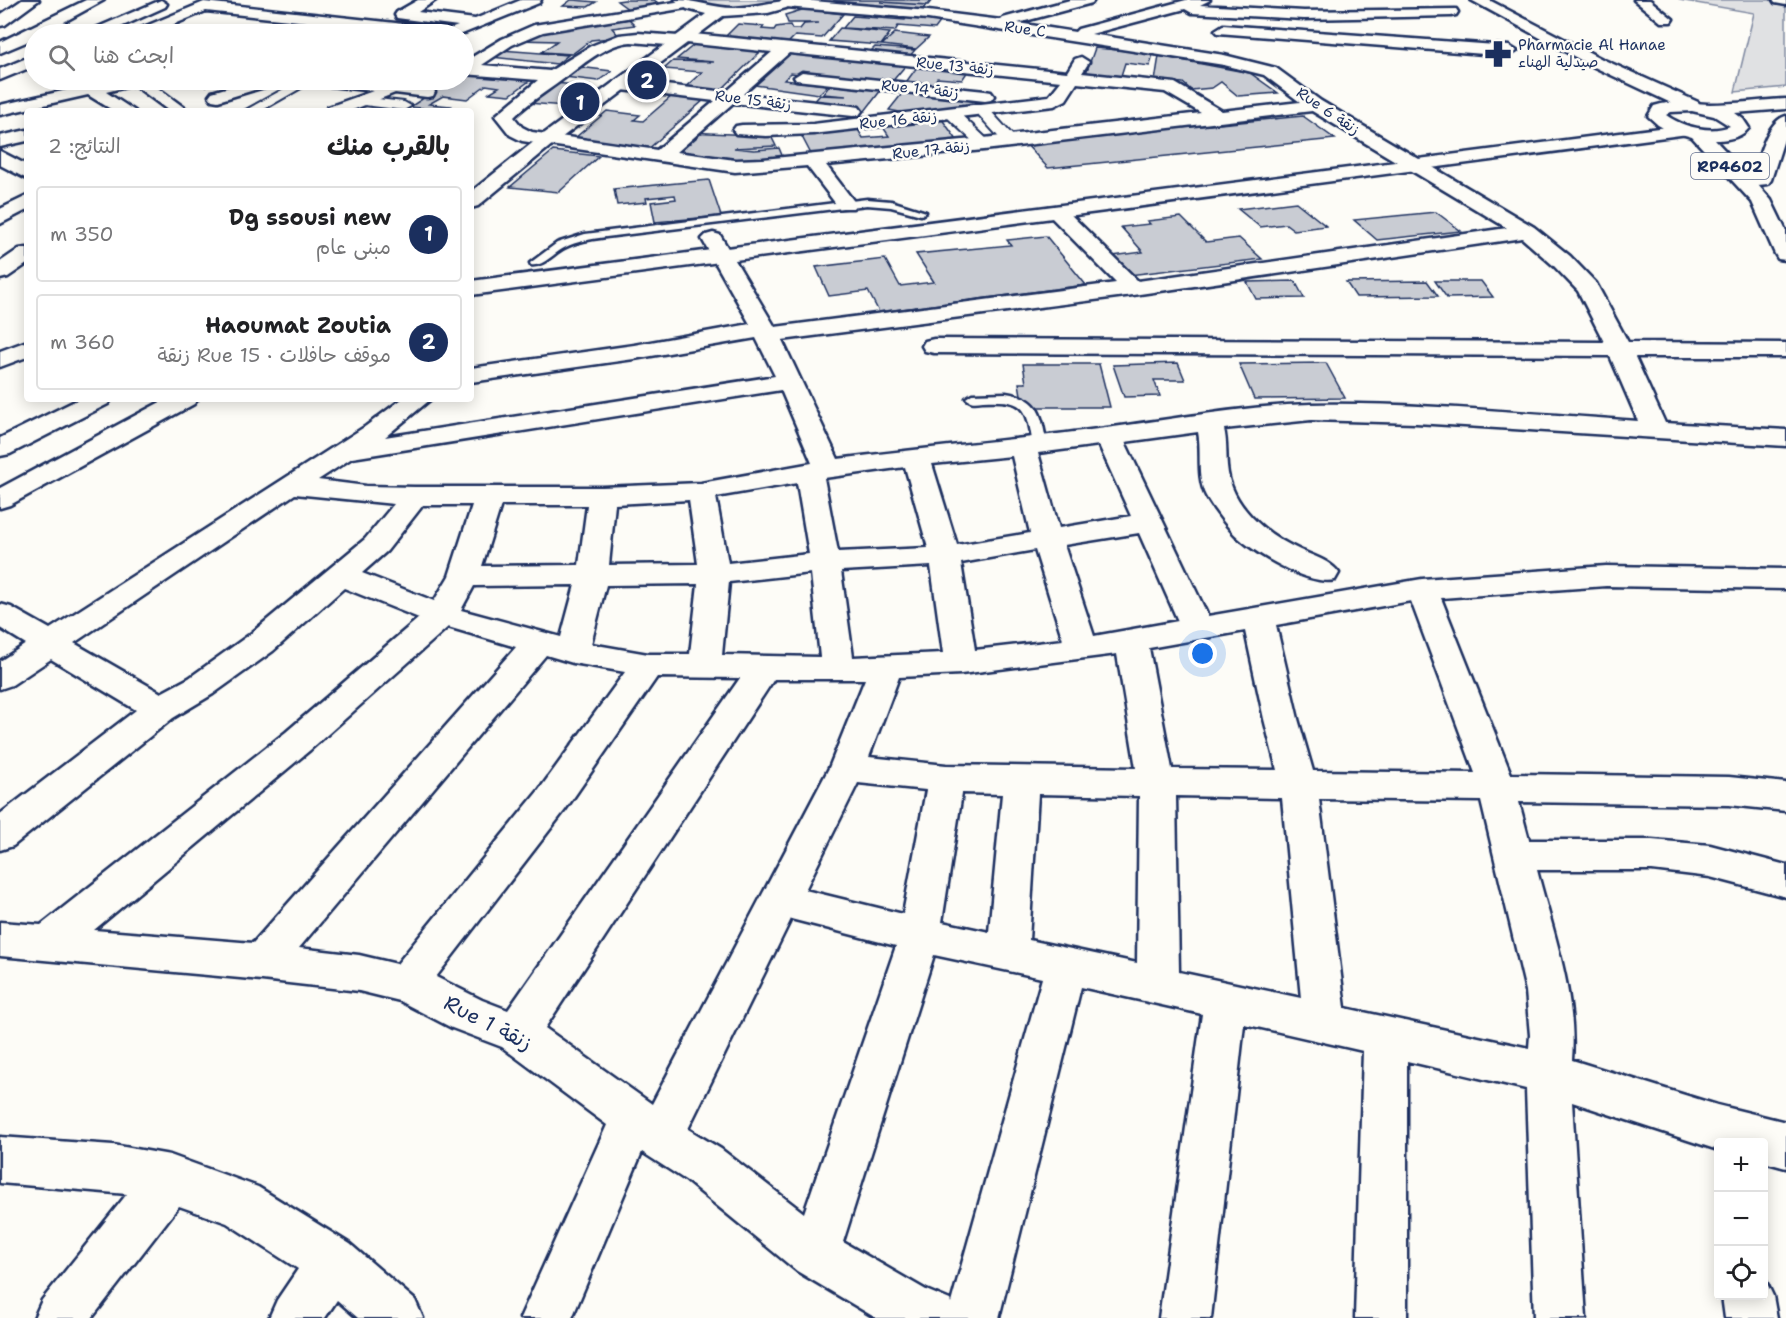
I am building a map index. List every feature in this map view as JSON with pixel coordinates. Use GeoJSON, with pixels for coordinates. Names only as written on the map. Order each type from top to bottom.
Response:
{"type":"FeatureCollection","features":[{"type":"Feature","properties":{"kind":"street"},"geometry":{"type":"LineString","coordinates":[[2,28],[32,0]]}},
{"type":"Feature","properties":{"kind":"street"},"geometry":{"type":"LineString","coordinates":[[52,23],[97,0]]}},
{"type":"Feature","properties":{"kind":"street"},"geometry":{"type":"LineString","coordinates":[[116,24],[168,0]]}},
{"type":"Feature","properties":{"kind":"street"},"geometry":{"type":"LineString","coordinates":[[214,22],[284,0]]}},
{"type":"Feature","properties":{"kind":"street"},"geometry":{"type":"LineString","coordinates":[[429,0],[402,15],[475,23],[534,0]]}},
{"type":"Feature","properties":{"kind":"street"},"geometry":{"type":"LineString","coordinates":[[994,24],[1087,0]]}},
{"type":"Feature","properties":{"kind":"street"},"geometry":{"type":"LineString","coordinates":[[1156,0],[1304,15],[1456,16],[1434,0]]}},
{"type":"Feature","properties":{"kind":"street","name":"RP4602"},"geometry":{"type":"LineString","coordinates":[[1478,0],[1604,66],[1700,108],[1734,127],[1786,254]]}},
{"type":"Feature","properties":{"kind":"street"},"geometry":{"type":"LineString","coordinates":[[1641,0],[1666,19]]}},
{"type":"Feature","properties":{"kind":"street"},"geometry":{"type":"LineString","coordinates":[[1780,0],[1786,1]]}},
{"type":"Feature","properties":{"kind":"street"},"geometry":{"type":"LineString","coordinates":[[928,15],[941,1]]}},
{"type":"Feature","properties":{"kind":"street"},"geometry":{"type":"LineString","coordinates":[[474,63],[530,31],[552,25],[685,2]]}},
{"type":"Feature","properties":{"kind":"street","name":"Rue C"},"geometry":{"type":"LineString","coordinates":[[685,2],[720,11],[764,9],[789,2],[928,15],[1095,38],[1262,68]]}},
{"type":"Feature","properties":{"kind":"street"},"geometry":{"type":"LineString","coordinates":[[1190,5],[1245,44]]}},
{"type":"Feature","properties":{"kind":"street"},"geometry":{"type":"LineString","coordinates":[[1071,35],[1190,5]]}},
{"type":"Feature","properties":{"kind":"street"},"geometry":{"type":"LineString","coordinates":[[163,24],[204,6],[329,20],[379,9]]}},
{"type":"Feature","properties":{"kind":"street"},"geometry":{"type":"LineString","coordinates":[[480,188],[720,11]]}},
{"type":"Feature","properties":{"kind":"street"},"geometry":{"type":"LineString","coordinates":[[350,16],[395,24]]}},
{"type":"Feature","properties":{"kind":"street"},"geometry":{"type":"LineString","coordinates":[[878,118],[919,62],[956,19]]}},
{"type":"Feature","properties":{"kind":"street"},"geometry":{"type":"LineString","coordinates":[[2,28],[23,21]]}},
{"type":"Feature","properties":{"kind":"street"},"geometry":{"type":"LineString","coordinates":[[168,22],[186,24]]}},
{"type":"Feature","properties":{"kind":"street"},"geometry":{"type":"LineString","coordinates":[[52,23],[57,24]]}},
{"type":"Feature","properties":{"kind":"street"},"geometry":{"type":"LineString","coordinates":[[2,28],[24,36]]}},
{"type":"Feature","properties":{"kind":"street"},"geometry":{"type":"LineString","coordinates":[[1223,30],[1509,51],[1480,32]]}},
{"type":"Feature","properties":{"kind":"street"},"geometry":{"type":"LineString","coordinates":[[474,37],[507,42]]}},
{"type":"Feature","properties":{"kind":"street"},"geometry":{"type":"LineString","coordinates":[[0,48],[24,38]]}},
{"type":"Feature","properties":{"kind":"street","name":"Rue 13 زنقة"},"geometry":{"type":"LineString","coordinates":[[555,77],[612,42],[633,38],[682,40],[1169,87],[1219,116]]}},
{"type":"Feature","properties":{"kind":"street"},"geometry":{"type":"LineString","coordinates":[[1046,101],[1058,98],[1095,38]]}},
{"type":"Feature","properties":{"kind":"street"},"geometry":{"type":"LineString","coordinates":[[1330,38],[1337,53]]}},
{"type":"Feature","properties":{"kind":"street"},"geometry":{"type":"LineString","coordinates":[[1392,42],[1399,59]]}},
{"type":"Feature","properties":{"kind":"street"},"geometry":{"type":"LineString","coordinates":[[661,156],[785,49]]}},
{"type":"Feature","properties":{"kind":"street"},"geometry":{"type":"LineString","coordinates":[[0,75],[24,64]]}},
{"type":"Feature","properties":{"kind":"street","name":"RP4602"},"geometry":{"type":"LineString","coordinates":[[1604,66],[1670,126],[1690,131],[1734,127]]}},
{"type":"Feature","properties":{"kind":"street","name":"Rue 6 زنقة"},"geometry":{"type":"LineString","coordinates":[[1262,68],[1278,75],[1315,105],[1527,231],[1562,261],[1588,288],[1655,430]]}},
{"type":"Feature","properties":{"kind":"street"},"geometry":{"type":"LineString","coordinates":[[474,70],[555,77]]}},
{"type":"Feature","properties":{"kind":"street","name":"Rue 17 زنقة"},"geometry":{"type":"LineString","coordinates":[[555,77],[504,116],[516,131],[528,137],[735,166],[813,161],[984,144],[1315,105]]}},
{"type":"Feature","properties":{"kind":"street","name":"Rue 14 زنقة"},"geometry":{"type":"LineString","coordinates":[[802,77],[1046,101]]}},
{"type":"Feature","properties":{"kind":"street","name":"Rue 15 زنقة"},"geometry":{"type":"LineString","coordinates":[[622,85],[878,118]]}},
{"type":"Feature","properties":{"kind":"street"},"geometry":{"type":"LineString","coordinates":[[26,108],[91,90],[119,108]]}},
{"type":"Feature","properties":{"kind":"street"},"geometry":{"type":"LineString","coordinates":[[150,90],[176,108]]}},
{"type":"Feature","properties":{"kind":"street"},"geometry":{"type":"LineString","coordinates":[[218,96],[242,90]]}},
{"type":"Feature","properties":{"kind":"street"},"geometry":{"type":"LineString","coordinates":[[256,108],[290,90]]}},
{"type":"Feature","properties":{"kind":"street"},"geometry":{"type":"LineString","coordinates":[[341,108],[389,90]]}},
{"type":"Feature","properties":{"kind":"street"},"geometry":{"type":"LineString","coordinates":[[402,108],[430,90]]}},
{"type":"Feature","properties":{"kind":"street"},"geometry":{"type":"LineString","coordinates":[[361,100],[396,108]]}},
{"type":"Feature","properties":{"kind":"street","name":"Rue 16 زنقة"},"geometry":{"type":"LineString","coordinates":[[742,130],[804,130],[878,118],[951,114],[1046,101]]}},
{"type":"Feature","properties":{"kind":"street"},"geometry":{"type":"LineString","coordinates":[[1700,108],[1786,104]]}},
{"type":"Feature","properties":{"kind":"street"},"geometry":{"type":"LineString","coordinates":[[0,110],[24,108]]}},
{"type":"Feature","properties":{"kind":"street","name":"RP4602"},"geometry":{"type":"LineString","coordinates":[[1658,113],[1700,108]]}},
{"type":"Feature","properties":{"kind":"street"},"geometry":{"type":"LineString","coordinates":[[982,110],[1010,141]]}},
{"type":"Feature","properties":{"kind":"street"},"geometry":{"type":"LineString","coordinates":[[1734,127],[1786,112]]}},
{"type":"Feature","properties":{"kind":"street"},"geometry":{"type":"LineString","coordinates":[[474,271],[535,262],[717,247],[1056,211],[1403,159],[1658,113]]}},
{"type":"Feature","properties":{"kind":"street"},"geometry":{"type":"LineString","coordinates":[[951,114],[984,144]]}},
{"type":"Feature","properties":{"kind":"street"},"geometry":{"type":"LineString","coordinates":[[1761,190],[1775,136],[1786,121]]}},
{"type":"Feature","properties":{"kind":"street"},"geometry":{"type":"LineString","coordinates":[[474,288],[921,212],[1403,159],[1690,131]]}},
{"type":"Feature","properties":{"kind":"street","name":"RP4602"},"geometry":{"type":"LineString","coordinates":[[1690,131],[1761,190]]}},
{"type":"Feature","properties":{"kind":"street"},"geometry":{"type":"LineString","coordinates":[[1,155],[24,137]]}},
{"type":"Feature","properties":{"kind":"street"},"geometry":{"type":"LineString","coordinates":[[1,155],[24,155]]}},
{"type":"Feature","properties":{"kind":"street"},"geometry":{"type":"LineString","coordinates":[[1,155],[24,171]]}},
{"type":"Feature","properties":{"kind":"street"},"geometry":{"type":"LineString","coordinates":[[813,161],[846,204]]}},
{"type":"Feature","properties":{"kind":"street"},"geometry":{"type":"LineString","coordinates":[[0,218],[24,204]]}},
{"type":"Feature","properties":{"kind":"street"},"geometry":{"type":"LineString","coordinates":[[1056,211],[1133,288]]}},
{"type":"Feature","properties":{"kind":"street"},"geometry":{"type":"LineString","coordinates":[[474,375],[765,332],[1133,288],[1527,231]]}},
{"type":"Feature","properties":{"kind":"street"},"geometry":{"type":"LineString","coordinates":[[717,247],[790,381],[818,470],[825,562],[838,669]]}},
{"type":"Feature","properties":{"kind":"street"},"geometry":{"type":"LineString","coordinates":[[0,272],[24,256]]}},
{"type":"Feature","properties":{"kind":"street"},"geometry":{"type":"LineString","coordinates":[[0,282],[24,282]]}},
{"type":"Feature","properties":{"kind":"street"},"geometry":{"type":"LineString","coordinates":[[934,346],[1786,350]]}},
{"type":"Feature","properties":{"kind":"street"},"geometry":{"type":"LineString","coordinates":[[0,350],[24,349]]}},
{"type":"Feature","properties":{"kind":"street"},"geometry":{"type":"LineString","coordinates":[[0,360],[24,350]]}},
{"type":"Feature","properties":{"kind":"street"},"geometry":{"type":"LineString","coordinates":[[345,451],[790,381]]}},
{"type":"Feature","properties":{"kind":"street"},"geometry":{"type":"LineString","coordinates":[[0,448],[93,402]]}},
{"type":"Feature","properties":{"kind":"street"},"geometry":{"type":"LineString","coordinates":[[0,499],[179,402]]}},
{"type":"Feature","properties":{"kind":"street"},"geometry":{"type":"LineString","coordinates":[[0,677],[290,485],[375,432],[414,402]]}},
{"type":"Feature","properties":{"kind":"street"},"geometry":{"type":"LineString","coordinates":[[290,485],[366,494],[415,496],[602,496],[702,491],[818,470],[916,457],[1032,446],[1311,412],[1416,415],[1786,438]]}},
{"type":"Feature","properties":{"kind":"street"},"geometry":{"type":"LineString","coordinates":[[1209,423],[1213,439],[1213,467],[1219,494],[1249,532],[1286,555],[1324,573]]}},
{"type":"Feature","properties":{"kind":"street"},"geometry":{"type":"LineString","coordinates":[[1109,437],[1198,629]]}},
{"type":"Feature","properties":{"kind":"street"},"geometry":{"type":"LineString","coordinates":[[1032,446],[1047,540],[1082,649]]}},
{"type":"Feature","properties":{"kind":"street"},"geometry":{"type":"LineString","coordinates":[[916,457],[945,556],[961,663]]}},
{"type":"Feature","properties":{"kind":"street"},"geometry":{"type":"LineString","coordinates":[[702,491],[714,574],[705,665]]}},
{"type":"Feature","properties":{"kind":"street"},"geometry":{"type":"LineString","coordinates":[[0,835],[161,709],[201,686],[261,644],[376,545],[415,496]]}},
{"type":"Feature","properties":{"kind":"street"},"geometry":{"type":"LineString","coordinates":[[49,943],[298,741],[442,615],[464,576],[489,496]]}},
{"type":"Feature","properties":{"kind":"street"},"geometry":{"type":"LineString","coordinates":[[262,962],[556,647],[593,576],[602,496]]}},
{"type":"Feature","properties":{"kind":"street"},"geometry":{"type":"LineString","coordinates":[[464,576],[714,574],[825,562],[945,556],[1149,522]]}},
{"type":"Feature","properties":{"kind":"street"},"geometry":{"type":"LineString","coordinates":[[341,576],[442,615],[556,647],[648,665],[838,669],[961,663],[1082,649],[1422,589],[1606,576],[1786,579]]}},
{"type":"Feature","properties":{"kind":"street"},"geometry":{"type":"LineString","coordinates":[[1422,589],[1493,773],[1547,991],[1552,1035],[1548,1073],[1560,1318]]}},
{"type":"Feature","properties":{"kind":"street"},"geometry":{"type":"LineString","coordinates":[[0,614],[161,709]]}},
{"type":"Feature","properties":{"kind":"street"},"geometry":{"type":"LineString","coordinates":[[1259,619],[1281,719],[1299,784],[1325,1024]]}},
{"type":"Feature","properties":{"kind":"street"},"geometry":{"type":"LineString","coordinates":[[1131,640],[1157,784],[1158,986]]}},
{"type":"Feature","properties":{"kind":"street"},"geometry":{"type":"LineString","coordinates":[[406,984],[552,800],[648,665]]}},
{"type":"Feature","properties":{"kind":"street"},"geometry":{"type":"LineString","coordinates":[[517,1033],[766,666]]}},
{"type":"Feature","properties":{"kind":"street"},"geometry":{"type":"LineString","coordinates":[[546,1318],[646,1128],[781,900],[847,768],[886,668]]}},
{"type":"Feature","properties":{"kind":"street"},"geometry":{"type":"LineString","coordinates":[[847,768],[946,779],[1021,778],[1157,784],[1729,791],[1786,796]]}},
{"type":"Feature","properties":{"kind":"street"},"geometry":{"type":"LineString","coordinates":[[1008,953],[1021,778]]}},
{"type":"Feature","properties":{"kind":"street"},"geometry":{"type":"LineString","coordinates":[[815,1253],[920,935],[946,779]]}},
{"type":"Feature","properties":{"kind":"street"},"geometry":{"type":"LineString","coordinates":[[1513,855],[1652,855],[1710,861],[1786,881]]}},
{"type":"Feature","properties":{"kind":"street"},"geometry":{"type":"LineString","coordinates":[[781,900],[920,935],[1066,965],[1325,1024],[1385,1035],[1548,1073],[1718,1135],[1786,1145]]}},
{"type":"Feature","properties":{"kind":"street","name":"Rue 1 زنقة"},"geometry":{"type":"LineString","coordinates":[[0,939],[262,962],[359,973],[406,984],[440,998],[467,1014],[517,1033],[646,1128],[704,1165],[815,1253],[914,1312],[932,1318]]}},
{"type":"Feature","properties":{"kind":"street"},"geometry":{"type":"LineString","coordinates":[[973,1318],[1066,965]]}},
{"type":"Feature","properties":{"kind":"street"},"geometry":{"type":"LineString","coordinates":[[1185,1318],[1225,1002]]}},
{"type":"Feature","properties":{"kind":"street"},"geometry":{"type":"LineString","coordinates":[[1381,1318],[1385,1035]]}},
{"type":"Feature","properties":{"kind":"street"},"geometry":{"type":"LineString","coordinates":[[0,1160],[113,1168],[170,1179],[241,1204],[332,1262],[397,1318]]}},
{"type":"Feature","properties":{"kind":"street"},"geometry":{"type":"LineString","coordinates":[[60,1318],[170,1179]]}},
{"type":"Feature","properties":{"kind":"street"},"geometry":{"type":"LineString","coordinates":[[294,1318],[332,1262]]}},
{"type":"Feature","properties":{"kind":"street"},"geometry":{"type":"LineString","coordinates":[[1748,1300],[1750,1318]]}},
{"type":"Feature","properties":{"kind":"lane"},"geometry":{"type":"LineString","coordinates":[[535,262],[557,245],[582,237],[846,204],[882,202],[921,212]]}},
{"type":"Feature","properties":{"kind":"lane"},"geometry":{"type":"LineString","coordinates":[[972,398],[1008,397],[1026,403],[1033,412],[1032,446]]}},
{"type":"Feature","properties":{"kind":"shaded area"},"geometry":{"type":"Polygon","coordinates":[[[688,0],[783,0],[748,8],[722,9],[688,0]]]}},
{"type":"Feature","properties":{"kind":"shaded area"},"geometry":{"type":"Polygon","coordinates":[[[1679,0],[1786,0],[1786,87],[1735,92],[1754,13],[1679,0]]]}},
{"type":"Feature","properties":{"kind":"building"},"geometry":{"type":"Polygon","coordinates":[[[571,0],[596,2],[588,7],[563,6],[571,0]]]}},
{"type":"Feature","properties":{"kind":"building"},"geometry":{"type":"Polygon","coordinates":[[[654,0],[661,5],[628,9],[617,1],[654,0]]]}},
{"type":"Feature","properties":{"kind":"building"},"geometry":{"type":"Polygon","coordinates":[[[834,0],[932,0],[928,5],[880,2],[926,5],[921,12],[830,5],[834,0]]]}},
{"type":"Feature","properties":{"kind":"building"},"geometry":{"type":"Polygon","coordinates":[[[805,9],[843,14],[822,38],[795,36],[786,45],[722,40],[738,24],[764,26],[762,29],[774,30],[776,27],[790,25],[792,29],[800,29],[804,24],[819,23],[788,23],[785,15],[805,9]]]}},
{"type":"Feature","properties":{"kind":"building"},"geometry":{"type":"Polygon","coordinates":[[[853,16],[941,21],[935,29],[898,26],[895,31],[843,28],[853,16]]]}},
{"type":"Feature","properties":{"kind":"building"},"geometry":{"type":"Polygon","coordinates":[[[629,19],[635,25],[612,28],[620,37],[591,40],[572,54],[542,52],[557,41],[519,40],[533,31],[629,19]]]}},
{"type":"Feature","properties":{"kind":"building"},"geometry":{"type":"Polygon","coordinates":[[[840,28],[890,33],[881,45],[829,41],[840,28]]]}},
{"type":"Feature","properties":{"kind":"building"},"geometry":{"type":"Polygon","coordinates":[[[895,33],[929,37],[916,49],[882,45],[895,33]]]}},
{"type":"Feature","properties":{"kind":"building"},"geometry":{"type":"Polygon","coordinates":[[[695,44],[762,50],[717,94],[682,90],[702,72],[664,69],[673,61],[714,62],[677,59],[695,44]]]}},
{"type":"Feature","properties":{"kind":"building"},"geometry":{"type":"Polygon","coordinates":[[[875,47],[915,50],[908,58],[868,54],[875,47]]]}},
{"type":"Feature","properties":{"kind":"building"},"geometry":{"type":"Polygon","coordinates":[[[1095,48],[1153,53],[1150,66],[1125,63],[1120,79],[1085,76],[1095,48]]]}},
{"type":"Feature","properties":{"kind":"building"},"geometry":{"type":"Polygon","coordinates":[[[501,50],[568,55],[557,64],[491,57],[501,50]]]}},
{"type":"Feature","properties":{"kind":"building"},"geometry":{"type":"Polygon","coordinates":[[[783,53],[906,65],[890,84],[791,73],[784,80],[828,85],[819,94],[747,84],[783,53]]]}},
{"type":"Feature","properties":{"kind":"building"},"geometry":{"type":"Polygon","coordinates":[[[1159,56],[1250,73],[1278,93],[1238,96],[1221,82],[1212,88],[1191,90],[1183,83],[1155,81],[1159,56]]]}},
{"type":"Feature","properties":{"kind":"building"},"geometry":{"type":"Polygon","coordinates":[[[579,67],[612,71],[598,81],[564,77],[579,67]]]}},
{"type":"Feature","properties":{"kind":"building"},"geometry":{"type":"Polygon","coordinates":[[[917,67],[968,71],[962,80],[937,78],[931,88],[904,85],[917,67]]]}},
{"type":"Feature","properties":{"kind":"building"},"geometry":{"type":"Polygon","coordinates":[[[474,74],[532,79],[510,95],[489,93],[499,87],[486,85],[467,99],[443,96],[429,104],[451,106],[448,108],[410,107],[436,90],[474,90],[474,74]]]}},
{"type":"Feature","properties":{"kind":"building"},"geometry":{"type":"Polygon","coordinates":[[[553,83],[590,86],[565,106],[527,103],[553,83]]]}},
{"type":"Feature","properties":{"kind":"building"},"geometry":{"type":"Polygon","coordinates":[[[830,85],[881,90],[865,111],[811,105],[820,95],[846,96],[823,94],[830,85]]]}},
{"type":"Feature","properties":{"kind":"building"},"geometry":{"type":"Polygon","coordinates":[[[905,90],[972,97],[984,106],[915,115],[889,110],[905,90]]]}},
{"type":"Feature","properties":{"kind":"building"},"geometry":{"type":"Polygon","coordinates":[[[672,96],[705,99],[646,151],[569,143],[607,111],[640,115],[634,120],[643,121],[672,96]]]}},
{"type":"Feature","properties":{"kind":"building"},"geometry":{"type":"Polygon","coordinates":[[[1303,116],[1335,139],[1048,168],[1025,143],[1303,116]]]}},
{"type":"Feature","properties":{"kind":"building"},"geometry":{"type":"Polygon","coordinates":[[[941,118],[957,140],[811,154],[800,133],[857,128],[863,138],[889,136],[881,124],[941,118]]]}},
{"type":"Feature","properties":{"kind":"building"},"geometry":{"type":"Polygon","coordinates":[[[689,132],[771,136],[776,146],[734,148],[754,150],[779,148],[784,160],[754,163],[668,156],[689,132]]]}},
{"type":"Feature","properties":{"kind":"building"},"geometry":{"type":"Polygon","coordinates":[[[553,151],[599,156],[559,192],[510,187],[553,151]]]}},
{"type":"Feature","properties":{"kind":"building"},"geometry":{"type":"Polygon","coordinates":[[[709,180],[721,216],[655,222],[651,202],[676,199],[675,195],[646,198],[647,202],[617,205],[614,189],[709,180]]]}},
{"type":"Feature","properties":{"kind":"building"},"geometry":{"type":"Polygon","coordinates":[[[1296,202],[1326,226],[1294,230],[1286,224],[1260,227],[1238,209],[1296,202]]]}},
{"type":"Feature","properties":{"kind":"building"},"geometry":{"type":"Polygon","coordinates":[[[1436,212],[1461,231],[1377,240],[1354,220],[1436,212]]]}},
{"type":"Feature","properties":{"kind":"building"},"geometry":{"type":"Polygon","coordinates":[[[1181,217],[1206,242],[1239,238],[1262,259],[1129,275],[1112,256],[1143,252],[1121,227],[1150,224],[1147,221],[1181,217]]]}},
{"type":"Feature","properties":{"kind":"building"},"geometry":{"type":"Polygon","coordinates":[[[1046,236],[1086,285],[879,312],[868,291],[829,296],[816,267],[885,259],[900,286],[934,282],[916,254],[1011,245],[1007,240],[1046,236]]]}},
{"type":"Feature","properties":{"kind":"building"},"geometry":{"type":"Polygon","coordinates":[[[1295,281],[1304,298],[1256,299],[1247,282],[1295,281]]]}},
{"type":"Feature","properties":{"kind":"building"},"geometry":{"type":"Polygon","coordinates":[[[1427,281],[1438,296],[1356,297],[1346,282],[1427,281]]]}},
{"type":"Feature","properties":{"kind":"building"},"geometry":{"type":"Polygon","coordinates":[[[1435,281],[1481,281],[1493,297],[1447,298],[1435,281]]]}},
{"type":"Feature","properties":{"kind":"building"},"geometry":{"type":"Polygon","coordinates":[[[1178,363],[1185,380],[1154,380],[1160,396],[1124,397],[1113,365],[1178,363]]]}},
{"type":"Feature","properties":{"kind":"building"},"geometry":{"type":"Polygon","coordinates":[[[1326,363],[1345,398],[1254,399],[1239,364],[1326,363]]]}},
{"type":"Feature","properties":{"kind":"building"},"geometry":{"type":"Polygon","coordinates":[[[1023,364],[1099,364],[1110,407],[1023,407],[1019,383],[1026,383],[1023,364]]]}},
{"type":"Feature","properties":{"kind":"place","name":"Pharmacie Al Hanae صيدلية الهناء"},"geometry":{"type":"Point","coordinates":[1498,54]}},
{"type":"Feature","properties":{"kind":"place","name":"Haoumat Zoutia"},"geometry":{"type":"Point","coordinates":[647,80]}},
{"type":"Feature","properties":{"kind":"place","name":"Dg ssousi new"},"geometry":{"type":"Point","coordinates":[580,102]}}]}
